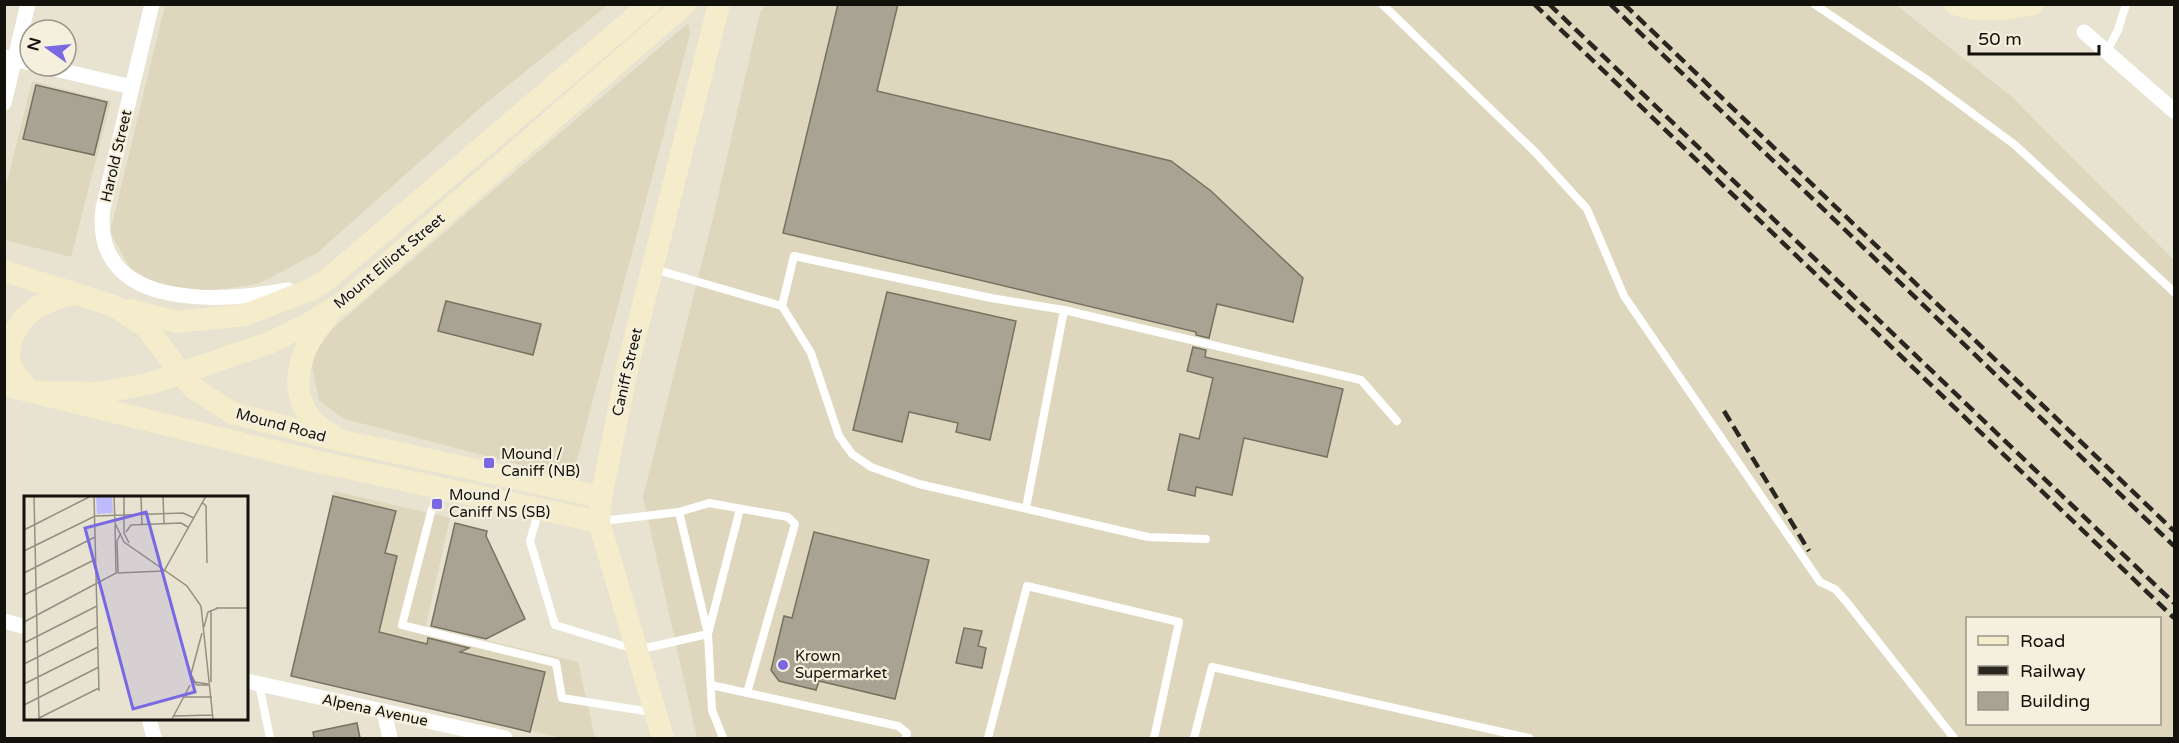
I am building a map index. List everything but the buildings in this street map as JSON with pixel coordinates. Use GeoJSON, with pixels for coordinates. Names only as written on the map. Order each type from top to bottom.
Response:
{"type":"FeatureCollection","features":[{"type":"Feature","properties":{"kind":"street"},"geometry":{"type":"LineString","coordinates":[[4,103],[28,4]]}},
{"type":"Feature","properties":{"kind":"street","name":"Harold Street"},"geometry":{"type":"LineString","coordinates":[[152,4],[102,217],[107,247],[124,273],[140,284],[161,293],[204,298],[262,295],[328,279]]}},
{"type":"Feature","properties":{"kind":"street","name":"Mount Elliott Street"},"geometry":{"type":"LineString","coordinates":[[114,306],[176,322],[245,315],[310,290],[328,279],[651,4]]}},
{"type":"Feature","properties":{"kind":"street","name":"Mount Elliott Street"},"geometry":{"type":"LineString","coordinates":[[32,392],[100,393],[152,383],[269,343],[345,301],[685,4]]}},
{"type":"Feature","properties":{"kind":"street","name":"Caniff Street"},"geometry":{"type":"LineString","coordinates":[[663,738],[599,522],[601,497],[628,365],[719,4]]}},
{"type":"Feature","properties":{"kind":"street"},"geometry":{"type":"LineString","coordinates":[[1955,4],[1968,9],[1994,10],[2033,4]]}},
{"type":"Feature","properties":{"kind":"street"},"geometry":{"type":"LineString","coordinates":[[2084,32],[2175,111]]}},
{"type":"Feature","properties":{"kind":"street"},"geometry":{"type":"LineString","coordinates":[[78,74],[132,87]]}},
{"type":"Feature","properties":{"kind":"street","name":"Mound Road"},"geometry":{"type":"LineString","coordinates":[[4,271],[114,306],[146,327],[161,343],[180,374],[204,397],[232,413],[343,441],[601,497]]}},
{"type":"Feature","properties":{"kind":"street"},"geometry":{"type":"LineString","coordinates":[[32,392],[14,372],[10,355],[11,341],[20,321],[36,308],[74,293]]}},
{"type":"Feature","properties":{"kind":"street"},"geometry":{"type":"LineString","coordinates":[[343,441],[327,433],[311,417],[302,398],[298,377],[304,348],[325,320],[345,301]]}},
{"type":"Feature","properties":{"kind":"street","name":"Mound Road"},"geometry":{"type":"LineString","coordinates":[[4,385],[310,460],[599,522]]}},
{"type":"Feature","properties":{"kind":"street"},"geometry":{"type":"LineString","coordinates":[[4,621],[24,626]]}},
{"type":"Feature","properties":{"kind":"street","name":"Alpena Avenue"},"geometry":{"type":"LineString","coordinates":[[252,682],[505,738]]}},
{"type":"Feature","properties":{"kind":"street"},"geometry":{"type":"LineString","coordinates":[[384,711],[390,738]]}},
{"type":"Feature","properties":{"kind":"street"},"geometry":{"type":"LineString","coordinates":[[149,719],[154,738]]}},
{"type":"Feature","properties":{"kind":"lane"},"geometry":{"type":"LineString","coordinates":[[1382,4],[1535,152],[1587,209],[1624,296],[1820,582],[1835,589],[1845,600],[1954,738]]}},
{"type":"Feature","properties":{"kind":"lane"},"geometry":{"type":"LineString","coordinates":[[1814,4],[1926,80],[2015,145],[2175,291]]}},
{"type":"Feature","properties":{"kind":"lane"},"geometry":{"type":"LineString","coordinates":[[2107,51],[2118,30],[2126,4]]}},
{"type":"Feature","properties":{"kind":"lane"},"geometry":{"type":"LineString","coordinates":[[782,306],[794,256],[992,298],[1064,310],[1361,380],[1397,421]]}},
{"type":"Feature","properties":{"kind":"lane"},"geometry":{"type":"LineString","coordinates":[[652,268],[782,306],[811,353],[839,436],[852,454],[871,466],[919,484],[1148,537],[1206,539]]}},
{"type":"Feature","properties":{"kind":"lane"},"geometry":{"type":"LineString","coordinates":[[1026,508],[1064,310]]}},
{"type":"Feature","properties":{"kind":"lane"},"geometry":{"type":"LineString","coordinates":[[441,488],[431,513],[402,625],[556,663],[562,698],[656,712]]}},
{"type":"Feature","properties":{"kind":"lane"},"geometry":{"type":"LineString","coordinates":[[599,522],[679,512],[709,503],[788,517],[795,524],[747,693]]}},
{"type":"Feature","properties":{"kind":"lane"},"geometry":{"type":"LineString","coordinates":[[708,634],[740,508]]}},
{"type":"Feature","properties":{"kind":"lane"},"geometry":{"type":"LineString","coordinates":[[539,509],[530,541],[555,625],[637,650],[708,634]]}},
{"type":"Feature","properties":{"kind":"lane"},"geometry":{"type":"LineString","coordinates":[[679,512],[708,634],[712,710],[723,738]]}},
{"type":"Feature","properties":{"kind":"lane"},"geometry":{"type":"LineString","coordinates":[[988,738],[1027,586],[1179,622],[1154,738]]}},
{"type":"Feature","properties":{"kind":"lane"},"geometry":{"type":"LineString","coordinates":[[1194,738],[1212,667],[1529,738]]}},
{"type":"Feature","properties":{"kind":"lane"},"geometry":{"type":"LineString","coordinates":[[252,682],[270,738]]}},
{"type":"Feature","properties":{"kind":"lane"},"geometry":{"type":"LineString","coordinates":[[711,685],[898,726],[907,733],[906,738]]}},
{"type":"Feature","properties":{"kind":"shaded area"},"geometry":{"type":"Polygon","coordinates":[[[165,5],[608,5],[479,109],[317,253],[258,284],[204,292],[154,283],[130,268],[110,232],[165,5]]]}},
{"type":"Feature","properties":{"kind":"shaded area"},"geometry":{"type":"Polygon","coordinates":[[[767,5],[1896,5],[2011,96],[2174,260],[2174,738],[697,738],[643,497],[713,218],[760,12],[767,5]]]}},
{"type":"Feature","properties":{"kind":"shaded area"},"geometry":{"type":"Polygon","coordinates":[[[688,23],[690,34],[576,464],[547,472],[345,419],[319,401],[312,367],[317,349],[332,329],[688,23]]]}},
{"type":"Feature","properties":{"kind":"shaded area"},"geometry":{"type":"Polygon","coordinates":[[[32,81],[111,101],[71,257],[5,240],[5,190],[32,81]]]}},
{"type":"Feature","properties":{"kind":"shaded area"},"geometry":{"type":"Polygon","coordinates":[[[334,491],[450,518],[426,626],[578,662],[595,738],[562,738],[290,675],[334,491]]]}},
{"type":"Feature","properties":{"kind":"railway"},"geometry":{"type":"LineString","coordinates":[[1534,4],[2174,618]]}},
{"type":"Feature","properties":{"kind":"railway"},"geometry":{"type":"LineString","coordinates":[[1549,4],[2174,603]]}},
{"type":"Feature","properties":{"kind":"railway"},"geometry":{"type":"LineString","coordinates":[[1610,4],[2174,546]]}},
{"type":"Feature","properties":{"kind":"railway"},"geometry":{"type":"LineString","coordinates":[[1624,4],[2174,531]]}},
{"type":"Feature","properties":{"kind":"railway"},"geometry":{"type":"LineString","coordinates":[[1724,411],[1809,551]]}},
{"type":"Feature","properties":{"kind":"place","name":"Mound / Caniff (NB)"},"geometry":{"type":"Point","coordinates":[489,463]}},
{"type":"Feature","properties":{"kind":"place","name":"Mound / Caniff NS (SB)"},"geometry":{"type":"Point","coordinates":[437,504]}},
{"type":"Feature","properties":{"kind":"place","name":"Krown Supermarket"},"geometry":{"type":"Point","coordinates":[783,665]}}]}
